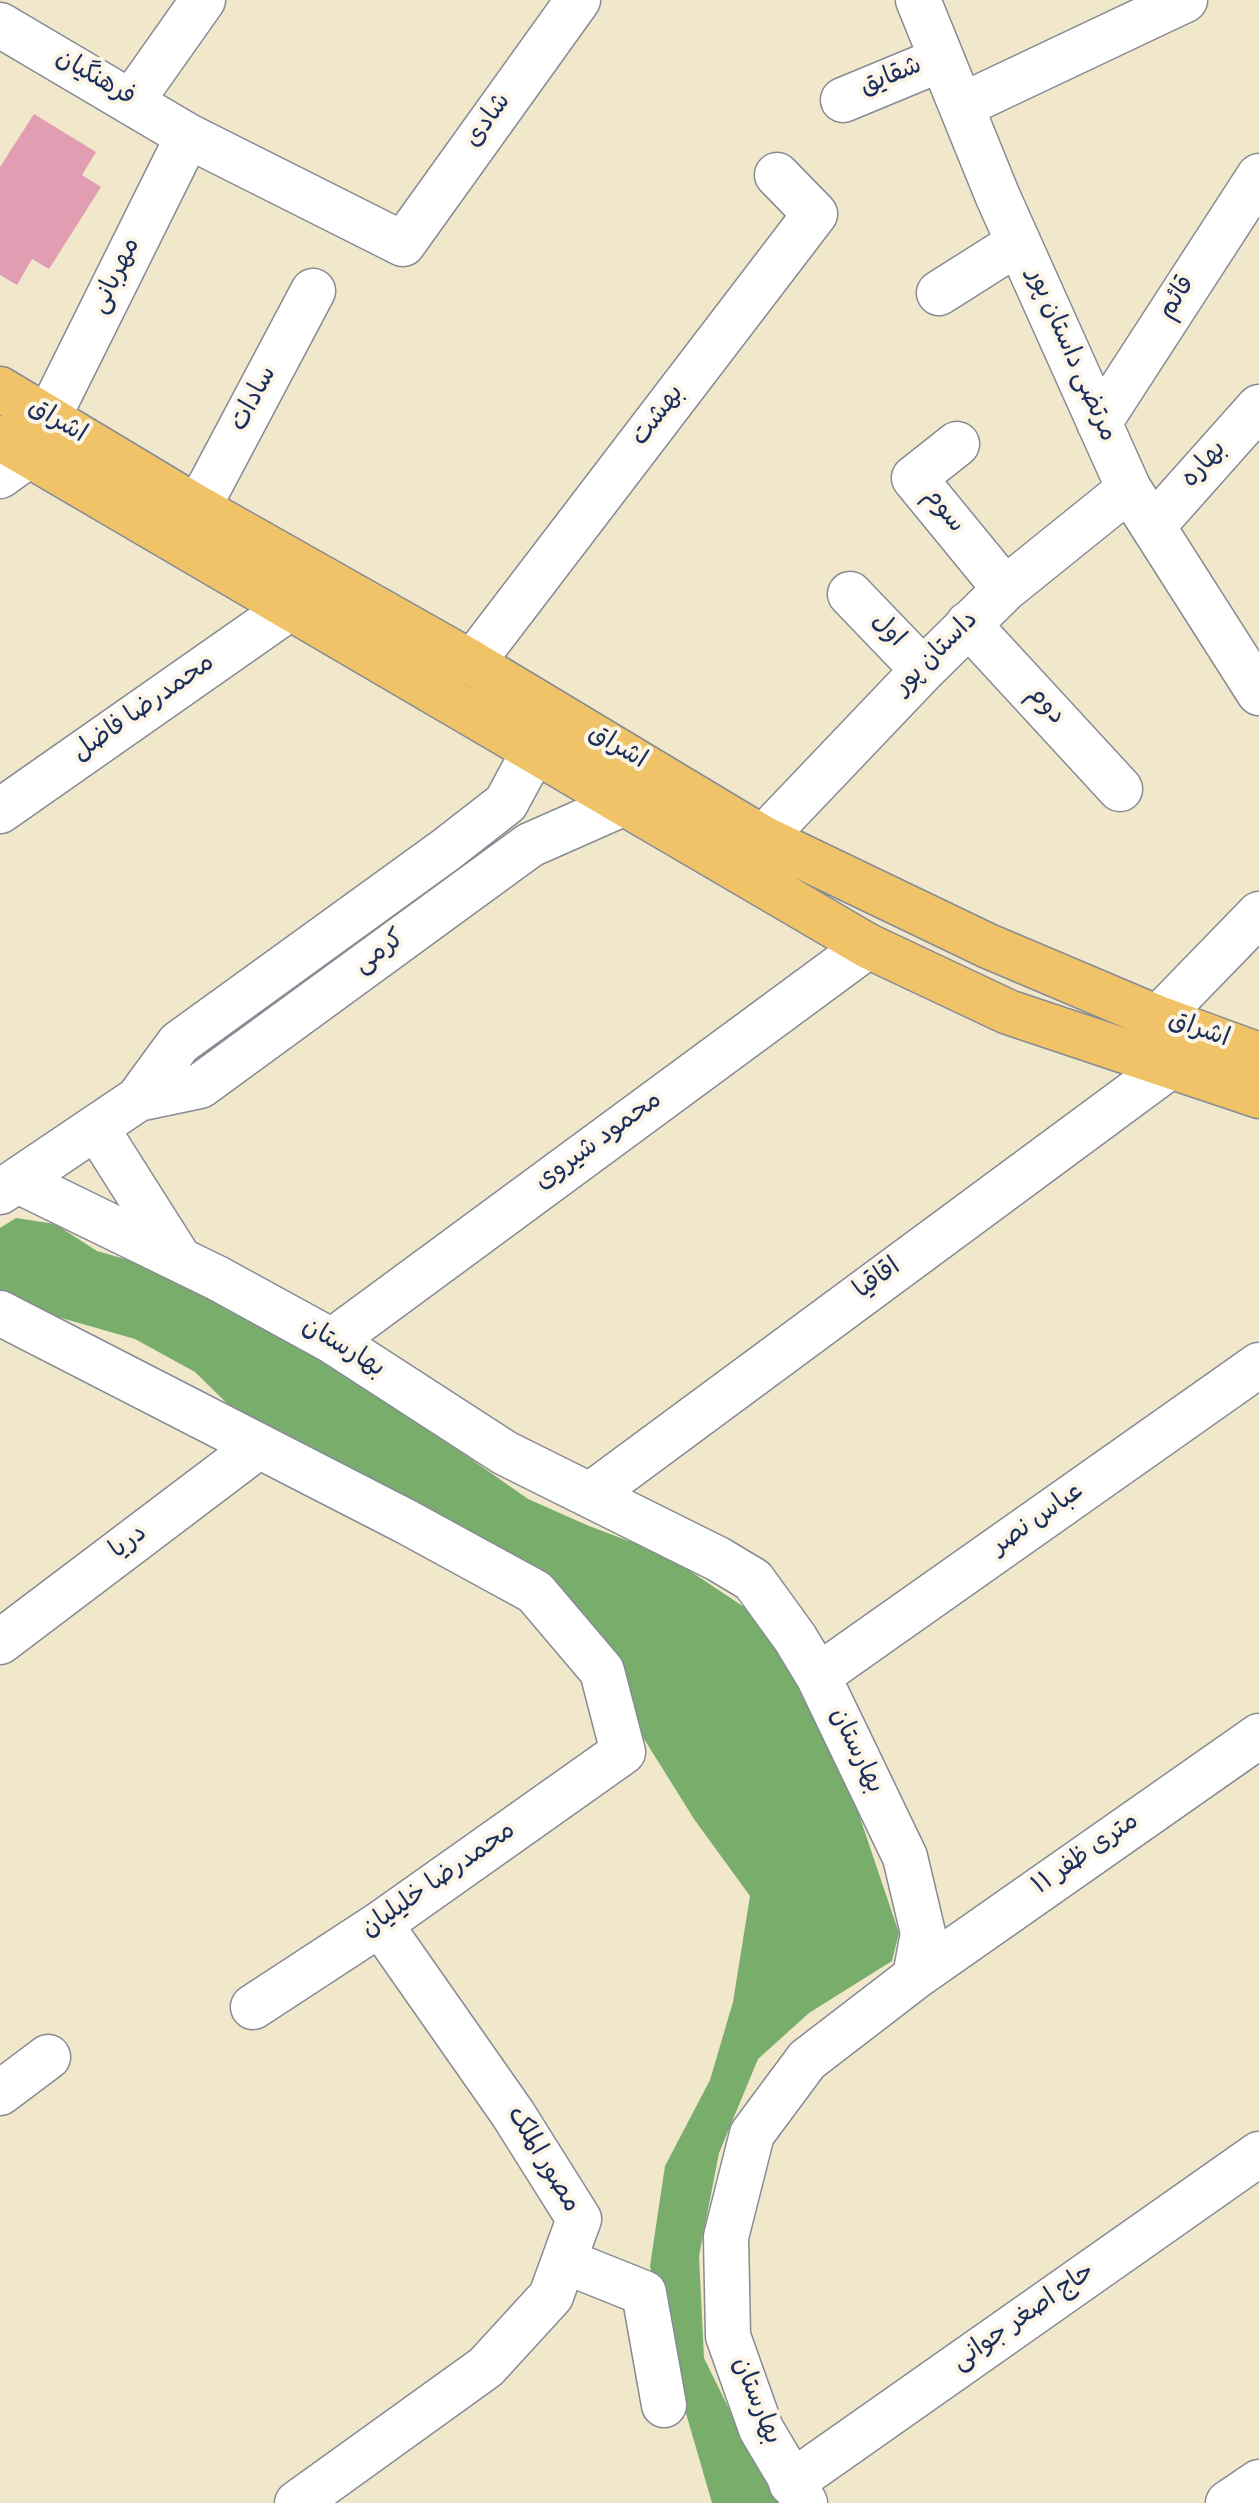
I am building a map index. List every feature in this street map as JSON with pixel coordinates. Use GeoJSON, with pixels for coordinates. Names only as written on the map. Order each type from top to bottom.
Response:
{"type":"FeatureCollection","features":[{"type":"Feature","properties":{"kind":"main road","name":"اشراق"},"geometry":{"type":"LineString","coordinates":[[0,389],[19,447],[868,946],[1008,1012],[1259,1096]]}},
{"type":"Feature","properties":{"kind":"main road","name":"اشراق"},"geometry":{"type":"LineString","coordinates":[[19,447],[198,508],[472,663],[763,838],[988,946],[1158,1018],[1259,1055]]}},
{"type":"Feature","properties":{"kind":"street"},"geometry":{"type":"LineString","coordinates":[[131,102],[203,0]]}},
{"type":"Feature","properties":{"kind":"street","name":"شادی"},"geometry":{"type":"LineString","coordinates":[[403,244],[578,0]]}},
{"type":"Feature","properties":{"kind":"street","name":"مرتضی داستان پور"},"geometry":{"type":"LineString","coordinates":[[918,0],[1018,243],[1129,489],[1259,693]]}},
{"type":"Feature","properties":{"kind":"street"},"geometry":{"type":"LineString","coordinates":[[961,106],[1185,0]]}},
{"type":"Feature","properties":{"kind":"street","name":"فرهنگیان"},"geometry":{"type":"LineString","coordinates":[[0,25],[188,136],[403,244]]}},
{"type":"Feature","properties":{"kind":"street","name":"شقایق"},"geometry":{"type":"LineString","coordinates":[[843,100],[942,59]]}},
{"type":"Feature","properties":{"kind":"street","name":"مهربانی"},"geometry":{"type":"LineString","coordinates":[[19,447],[188,136]]}},
{"type":"Feature","properties":{"kind":"street","name":"بهشت"},"geometry":{"type":"LineString","coordinates":[[472,663],[815,214],[777,175]]}},
{"type":"Feature","properties":{"kind":"street","name":"قائم"},"geometry":{"type":"LineString","coordinates":[[1099,423],[1259,176]]}},
{"type":"Feature","properties":{"kind":"street"},"geometry":{"type":"LineString","coordinates":[[939,293],[1018,243]]}},
{"type":"Feature","properties":{"kind":"street","name":"سادات"},"geometry":{"type":"LineString","coordinates":[[198,508],[313,291]]}},
{"type":"Feature","properties":{"kind":"street","name":"بهاره"},"geometry":{"type":"LineString","coordinates":[[1153,526],[1259,407]]}},
{"type":"Feature","properties":{"kind":"street","name":"سوم"},"geometry":{"type":"LineString","coordinates":[[957,444],[914,478],[1005,589]]}},
{"type":"Feature","properties":{"kind":"street","name":"داستان پور"},"geometry":{"type":"LineString","coordinates":[[763,838],[968,624],[1005,589],[1129,489]]}},
{"type":"Feature","properties":{"kind":"street","name":"اول"},"geometry":{"type":"LineString","coordinates":[[850,594],[923,670]]}},
{"type":"Feature","properties":{"kind":"street","name":"محمدرضا فاضل"},"geometry":{"type":"LineString","coordinates":[[0,811],[290,608]]}},
{"type":"Feature","properties":{"kind":"street","name":"دوم"},"geometry":{"type":"LineString","coordinates":[[968,624],[1120,789]]}},
{"type":"Feature","properties":{"kind":"street","name":"کرمی"},"geometry":{"type":"LineString","coordinates":[[9,1187],[138,1099],[179,1043],[506,803],[534,751]]}},
{"type":"Feature","properties":{"kind":"street","name":"کرمی"},"geometry":{"type":"LineString","coordinates":[[138,1099],[200,1086],[530,845],[625,803]]}},
{"type":"Feature","properties":{"kind":"street"},"geometry":{"type":"LineString","coordinates":[[1158,1018],[1259,914]]}},
{"type":"Feature","properties":{"kind":"street","name":"محمود شیروی"},"geometry":{"type":"LineString","coordinates":[[332,1341],[868,946]]}},
{"type":"Feature","properties":{"kind":"street","name":"اقاقیا"},"geometry":{"type":"LineString","coordinates":[[590,1495],[1169,1067]]}},
{"type":"Feature","properties":{"kind":"street"},"geometry":{"type":"LineString","coordinates":[[97,1129],[180,1260]]}},
{"type":"Feature","properties":{"kind":"street","name":"بهارستان"},"geometry":{"type":"LineString","coordinates":[[9,1187],[180,1260],[332,1341],[505,1453],[718,1559],[753,1580],[818,1676],[905,1857],[923,1933],[915,1977],[807,2060],[752,2134],[726,2237],[728,2336],[761,2429],[798,2493]]}},
{"type":"Feature","properties":{"kind":"street"},"geometry":{"type":"LineString","coordinates":[[0,1313],[259,1446]]}},
{"type":"Feature","properties":{"kind":"street","name":"عباس نصر"},"geometry":{"type":"LineString","coordinates":[[818,1676],[1259,1365]]}},
{"type":"Feature","properties":{"kind":"street","name":"دریا"},"geometry":{"type":"LineString","coordinates":[[0,1642],[259,1446]]}},
{"type":"Feature","properties":{"kind":"street","name":"محمدرضا خلیلیان"},"geometry":{"type":"LineString","coordinates":[[253,2007],[380,1924],[623,1752],[602,1671],[535,1592],[259,1446]]}},
{"type":"Feature","properties":{"kind":"street","name":"۱۱ متری ظفر"},"geometry":{"type":"LineString","coordinates":[[915,1977],[1259,1736]]}},
{"type":"Feature","properties":{"kind":"street","name":"مصور الملک"},"geometry":{"type":"LineString","coordinates":[[297,2503],[486,2367],[551,2296],[579,2219],[513,2114],[380,1924]]}},
{"type":"Feature","properties":{"kind":"street"},"geometry":{"type":"LineString","coordinates":[[0,2093],[48,2057]]}},
{"type":"Feature","properties":{"kind":"street","name":"حاج اصغر جوانی"},"geometry":{"type":"LineString","coordinates":[[798,2493],[1259,2154]]}},
{"type":"Feature","properties":{"kind":"street"},"geometry":{"type":"LineString","coordinates":[[564,2261],[644,2293],[664,2405]]}},
{"type":"Feature","properties":{"kind":"street"},"geometry":{"type":"LineString","coordinates":[[1228,2503],[1259,2482]]}},
{"type":"Feature","properties":{"kind":"green space"},"geometry":{"type":"Polygon","coordinates":[[[16,1218],[55,1224],[97,1251],[156,1268],[348,1373],[528,1499],[666,1555],[744,1607],[813,1700],[856,1806],[899,1933],[892,1961],[809,2013],[758,2059],[719,2153],[699,2256],[704,2358],[762,2476],[787,2503],[712,2503],[672,2365],[650,2266],[665,2166],[710,2080],[733,2002],[750,1896],[694,1819],[636,1726],[505,1555],[477,1534],[453,1525],[245,1421],[195,1372],[135,1339],[30,1309],[0,1290],[0,1228],[16,1218]]]}},
{"type":"Feature","properties":{"kind":"building"},"geometry":{"type":"Polygon","coordinates":[[[34,114],[96,152],[82,175],[101,187],[49,269],[32,259],[17,285],[0,275],[0,167],[34,114]]]}}]}
